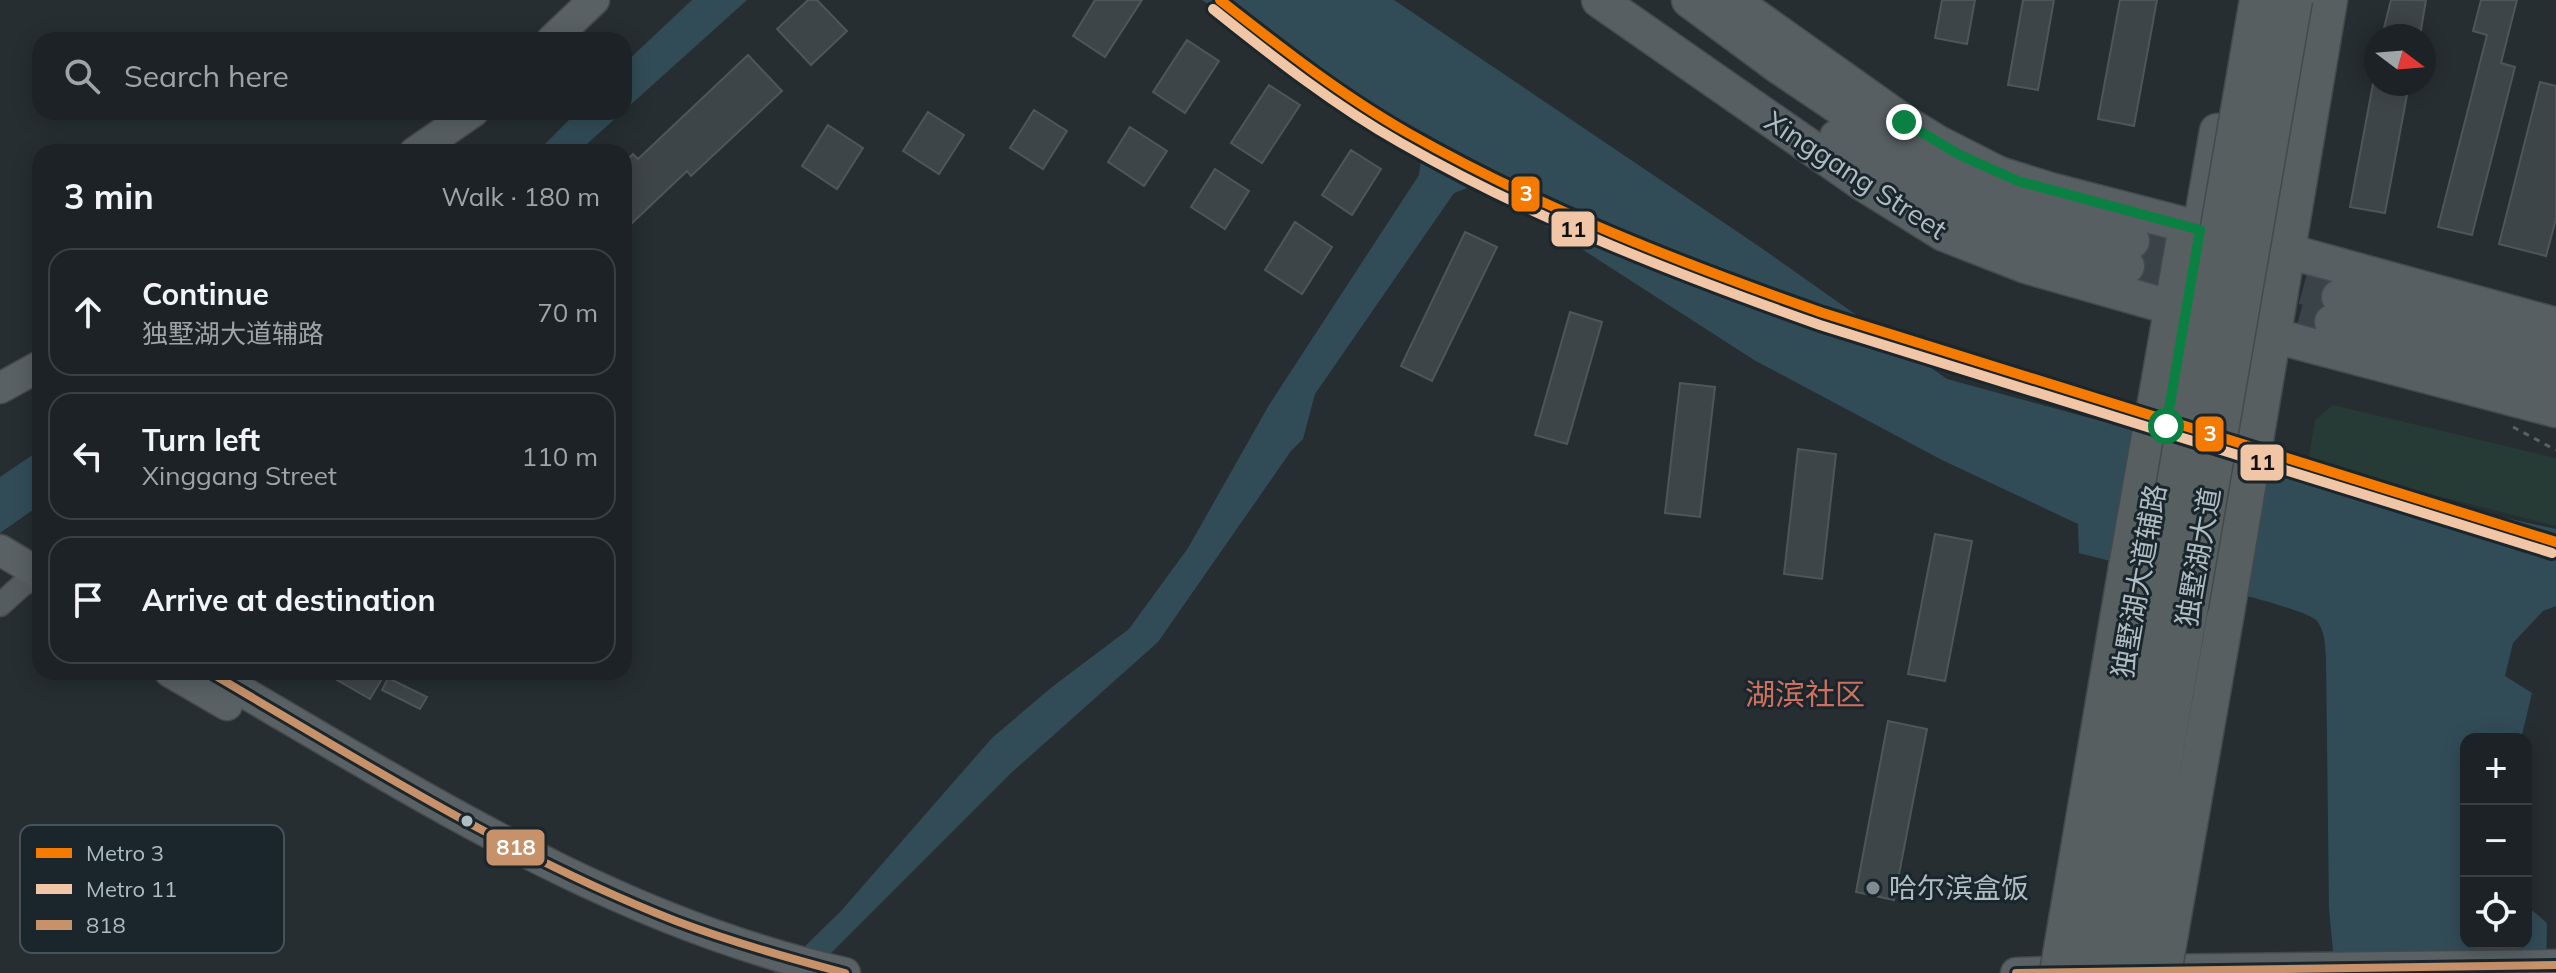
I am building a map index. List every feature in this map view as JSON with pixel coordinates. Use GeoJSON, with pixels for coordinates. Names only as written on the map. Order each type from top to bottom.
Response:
{"type":"FeatureCollection","features":[{"type":"Feature","properties":{"kind":"highway","name":"独墅湖大道"},"geometry":{"type":"LineString","coordinates":[[2073,972],[2258,0]]}},
{"type":"Feature","properties":{"kind":"highway","name":"独墅湖大道"},"geometry":{"type":"LineString","coordinates":[[2146,972],[2294,0]]}},
{"type":"Feature","properties":{"kind":"highway"},"geometry":{"type":"LineString","coordinates":[[2146,972],[2248,438],[2279,249],[2329,0]]}},
{"type":"Feature","properties":{"kind":"highway"},"geometry":{"type":"LineString","coordinates":[[2073,972],[2193,228]]}},
{"type":"Feature","properties":{"kind":"main road"},"geometry":{"type":"LineString","coordinates":[[560,32],[594,0]]}},
{"type":"Feature","properties":{"kind":"main road","name":"Xinggang Street"},"geometry":{"type":"LineString","coordinates":[[1599,0],[1862,183],[1944,234],[2026,266],[2556,410]]}},
{"type":"Feature","properties":{"kind":"main road","name":"Xinggang Street"},"geometry":{"type":"LineString","coordinates":[[1638,0],[1862,155],[1935,200],[2032,240],[2129,254],[1951,180],[1875,133],[1689,0]]}},
{"type":"Feature","properties":{"kind":"main road"},"geometry":{"type":"LineString","coordinates":[[1732,0],[1904,122],[1978,164],[2018,181],[2556,325]]}},
{"type":"Feature","properties":{"kind":"main road"},"geometry":{"type":"LineString","coordinates":[[2193,228],[2240,0]]}},
{"type":"Feature","properties":{"kind":"main road"},"geometry":{"type":"LineString","coordinates":[[2279,249],[2313,0]]}},
{"type":"Feature","properties":{"kind":"main road"},"geometry":{"type":"LineString","coordinates":[[427,144],[461,120]]}},
{"type":"Feature","properties":{"kind":"main road"},"geometry":{"type":"LineString","coordinates":[[2556,355],[2336,310],[2556,383]]}},
{"type":"Feature","properties":{"kind":"main road"},"geometry":{"type":"LineString","coordinates":[[0,388],[32,370]]}},
{"type":"Feature","properties":{"kind":"main road","name":"独墅湖大道辅路"},"geometry":{"type":"LineString","coordinates":[[2073,972],[2140,577],[2160,419]]}},
{"type":"Feature","properties":{"kind":"main road"},"geometry":{"type":"LineString","coordinates":[[2146,972],[2209,614],[2248,438]]}},
{"type":"Feature","properties":{"kind":"main road"},"geometry":{"type":"LineString","coordinates":[[0,550],[23,585]]}},
{"type":"Feature","properties":{"kind":"main road"},"geometry":{"type":"LineString","coordinates":[[184,680],[478,850],[564,895],[651,933],[779,966],[832,970]]}},
{"type":"Feature","properties":{"kind":"main road"},"geometry":{"type":"LineString","coordinates":[[223,680],[488,833],[573,878],[779,966]]}},
{"type":"Feature","properties":{"kind":"main road"},"geometry":{"type":"LineString","coordinates":[[2016,973],[2556,965]]}},
{"type":"Feature","properties":{"kind":"green space"},"geometry":{"type":"Polygon","coordinates":[[[2333,405],[2556,458],[2556,526],[2308,463],[2315,420],[2333,405]]]}},
{"type":"Feature","properties":{"kind":"water"},"geometry":{"type":"Polygon","coordinates":[[[692,0],[747,0],[632,104],[632,56],[692,0]]]}},
{"type":"Feature","properties":{"kind":"water"},"geometry":{"type":"Polygon","coordinates":[[[1202,0],[1394,0],[1757,245],[1947,379],[2134,430],[2370,488],[2556,529],[2556,606],[2543,611],[2513,643],[2505,676],[2532,693],[2522,733],[2460,733],[2460,949],[2532,949],[2532,910],[2547,923],[2546,973],[2335,973],[2329,908],[2326,657],[2323,634],[2317,621],[2305,614],[2245,595],[2079,553],[2078,524],[1942,460],[1754,360],[1487,188],[1475,185],[1454,193],[1315,394],[1303,439],[1291,451],[1158,642],[1010,774],[811,973],[773,973],[841,911],[992,738],[1052,687],[1129,629],[1188,548],[1269,405],[1419,175],[1421,160],[1411,141],[1202,0]]]}},
{"type":"Feature","properties":{"kind":"water"},"geometry":{"type":"Polygon","coordinates":[[[569,120],[613,120],[587,144],[545,144],[569,120]]]}},
{"type":"Feature","properties":{"kind":"water"},"geometry":{"type":"Polygon","coordinates":[[[32,455],[32,511],[0,533],[0,477],[32,455]]]}},
{"type":"Feature","properties":{"kind":"building"},"geometry":{"type":"Polygon","coordinates":[[[808,0],[817,0],[847,31],[811,65],[777,29],[808,0]]]}},
{"type":"Feature","properties":{"kind":"building"},"geometry":{"type":"Polygon","coordinates":[[[1095,0],[1142,0],[1105,57],[1073,36],[1095,0]]]}},
{"type":"Feature","properties":{"kind":"building"},"geometry":{"type":"Polygon","coordinates":[[[1942,0],[1975,0],[1967,44],[1935,38],[1942,0]]]}},
{"type":"Feature","properties":{"kind":"building"},"geometry":{"type":"Polygon","coordinates":[[[2023,0],[2054,0],[2038,90],[2008,85],[2023,0]]]}},
{"type":"Feature","properties":{"kind":"building"},"geometry":{"type":"Polygon","coordinates":[[[2120,0],[2157,0],[2134,126],[2098,119],[2120,0]]]}},
{"type":"Feature","properties":{"kind":"building"},"geometry":{"type":"Polygon","coordinates":[[[2391,0],[2426,0],[2422,24],[2385,24],[2391,0]]]}},
{"type":"Feature","properties":{"kind":"building"},"geometry":{"type":"Polygon","coordinates":[[[2481,0],[2517,0],[2501,63],[2515,67],[2472,235],[2438,227],[2487,35],[2473,31],[2481,0]]]}},
{"type":"Feature","properties":{"kind":"building"},"geometry":{"type":"Polygon","coordinates":[[[1187,40],[1219,61],[1185,113],[1153,92],[1187,40]]]}},
{"type":"Feature","properties":{"kind":"building"},"geometry":{"type":"Polygon","coordinates":[[[748,55],[782,91],[691,176],[687,171],[632,223],[632,155],[638,159],[748,55]]]}},
{"type":"Feature","properties":{"kind":"building"},"geometry":{"type":"Polygon","coordinates":[[[2540,82],[2556,86],[2556,219],[2546,256],[2499,244],[2540,82]]]}},
{"type":"Feature","properties":{"kind":"building"},"geometry":{"type":"Polygon","coordinates":[[[1269,85],[1300,105],[1262,163],[1231,143],[1269,85]]]}},
{"type":"Feature","properties":{"kind":"building"},"geometry":{"type":"Polygon","coordinates":[[[2371,96],[2407,96],[2385,213],[2350,207],[2371,96]]]}},
{"type":"Feature","properties":{"kind":"building"},"geometry":{"type":"Polygon","coordinates":[[[1034,110],[1067,131],[1043,169],[1010,148],[1034,110]]]}},
{"type":"Feature","properties":{"kind":"building"},"geometry":{"type":"Polygon","coordinates":[[[928,112],[964,135],[939,174],[903,151],[928,112]]]}},
{"type":"Feature","properties":{"kind":"building"},"geometry":{"type":"Polygon","coordinates":[[[828,125],[863,148],[837,189],[802,166],[828,125]]]}},
{"type":"Feature","properties":{"kind":"building"},"geometry":{"type":"Polygon","coordinates":[[[1130,127],[1167,151],[1144,186],[1108,162],[1130,127]]]}},
{"type":"Feature","properties":{"kind":"building"},"geometry":{"type":"Polygon","coordinates":[[[1351,150],[1381,169],[1352,215],[1322,195],[1351,150]]]}},
{"type":"Feature","properties":{"kind":"building"},"geometry":{"type":"Polygon","coordinates":[[[1215,169],[1249,191],[1225,229],[1191,207],[1215,169]]]}},
{"type":"Feature","properties":{"kind":"building"},"geometry":{"type":"Polygon","coordinates":[[[1295,222],[1332,247],[1302,294],[1265,270],[1295,222]]]}},
{"type":"Feature","properties":{"kind":"building"},"geometry":{"type":"Polygon","coordinates":[[[1465,232],[1497,247],[1432,381],[1401,366],[1465,232]]]}},
{"type":"Feature","properties":{"kind":"building"},"geometry":{"type":"Polygon","coordinates":[[[1570,312],[1602,322],[1567,444],[1535,435],[1570,312]]]}},
{"type":"Feature","properties":{"kind":"building"},"geometry":{"type":"Polygon","coordinates":[[[1680,383],[1715,387],[1700,517],[1665,513],[1680,383]]]}},
{"type":"Feature","properties":{"kind":"building"},"geometry":{"type":"Polygon","coordinates":[[[1798,449],[1836,454],[1822,579],[1784,574],[1798,449]]]}},
{"type":"Feature","properties":{"kind":"building"},"geometry":{"type":"Polygon","coordinates":[[[1935,534],[1972,541],[1945,681],[1908,674],[1935,534]]]}},
{"type":"Feature","properties":{"kind":"building"},"geometry":{"type":"Polygon","coordinates":[[[337,680],[381,680],[370,699],[337,680]]]}},
{"type":"Feature","properties":{"kind":"building"},"geometry":{"type":"Polygon","coordinates":[[[387,680],[392,680],[427,697],[420,709],[382,690],[387,680]]]}},
{"type":"Feature","properties":{"kind":"building"},"geometry":{"type":"Polygon","coordinates":[[[1888,721],[1927,729],[1894,900],[1856,892],[1888,721]]]}},
{"type":"Feature","properties":{"kind":"tunnel"},"geometry":{"type":"LineString","coordinates":[[2132,241],[2207,262]]}},
{"type":"Feature","properties":{"kind":"tunnel"},"geometry":{"type":"LineString","coordinates":[[2127,266],[2203,287]]}},
{"type":"Feature","properties":{"kind":"tunnel"},"geometry":{"type":"LineString","coordinates":[[2254,274],[2339,297]]}},
{"type":"Feature","properties":{"kind":"tunnel"},"geometry":{"type":"LineString","coordinates":[[2251,300],[2332,322]]}},
{"type":"Feature","properties":{"kind":"metro line","name":"3"},"geometry":{"type":"LineString","coordinates":[[1220,0],[1335,87],[1408,133],[1508,186],[1664,254],[1823,313],[2556,542]]}},
{"type":"Feature","properties":{"kind":"metro line","name":"11"},"geometry":{"type":"LineString","coordinates":[[1213,9],[1328,97],[1401,143],[1554,221],[1659,265],[1820,325],[2552,553]]}},
{"type":"Feature","properties":{"kind":"transit line","name":"818"},"geometry":{"type":"LineString","coordinates":[[223,680],[438,806],[555,868],[697,929],[845,973]]}},
{"type":"Feature","properties":{"kind":"transit line","name":"818"},"geometry":{"type":"LineString","coordinates":[[2016,973],[2556,965]]}},
{"type":"Feature","properties":{"kind":"place","name":"哈尔滨盒饭"},"geometry":{"type":"Point","coordinates":[1873,888]}},
{"type":"Feature","properties":{"kind":"district","name":"湖滨社区"},"geometry":{"type":"Point","coordinates":[1805,695]}},
{"type":"Feature","properties":{"kind":"route"},"geometry":{"type":"LineString","coordinates":[[1904,122],[1960,155],[2018,181],[2200,230],[2166,426]]}}]}
